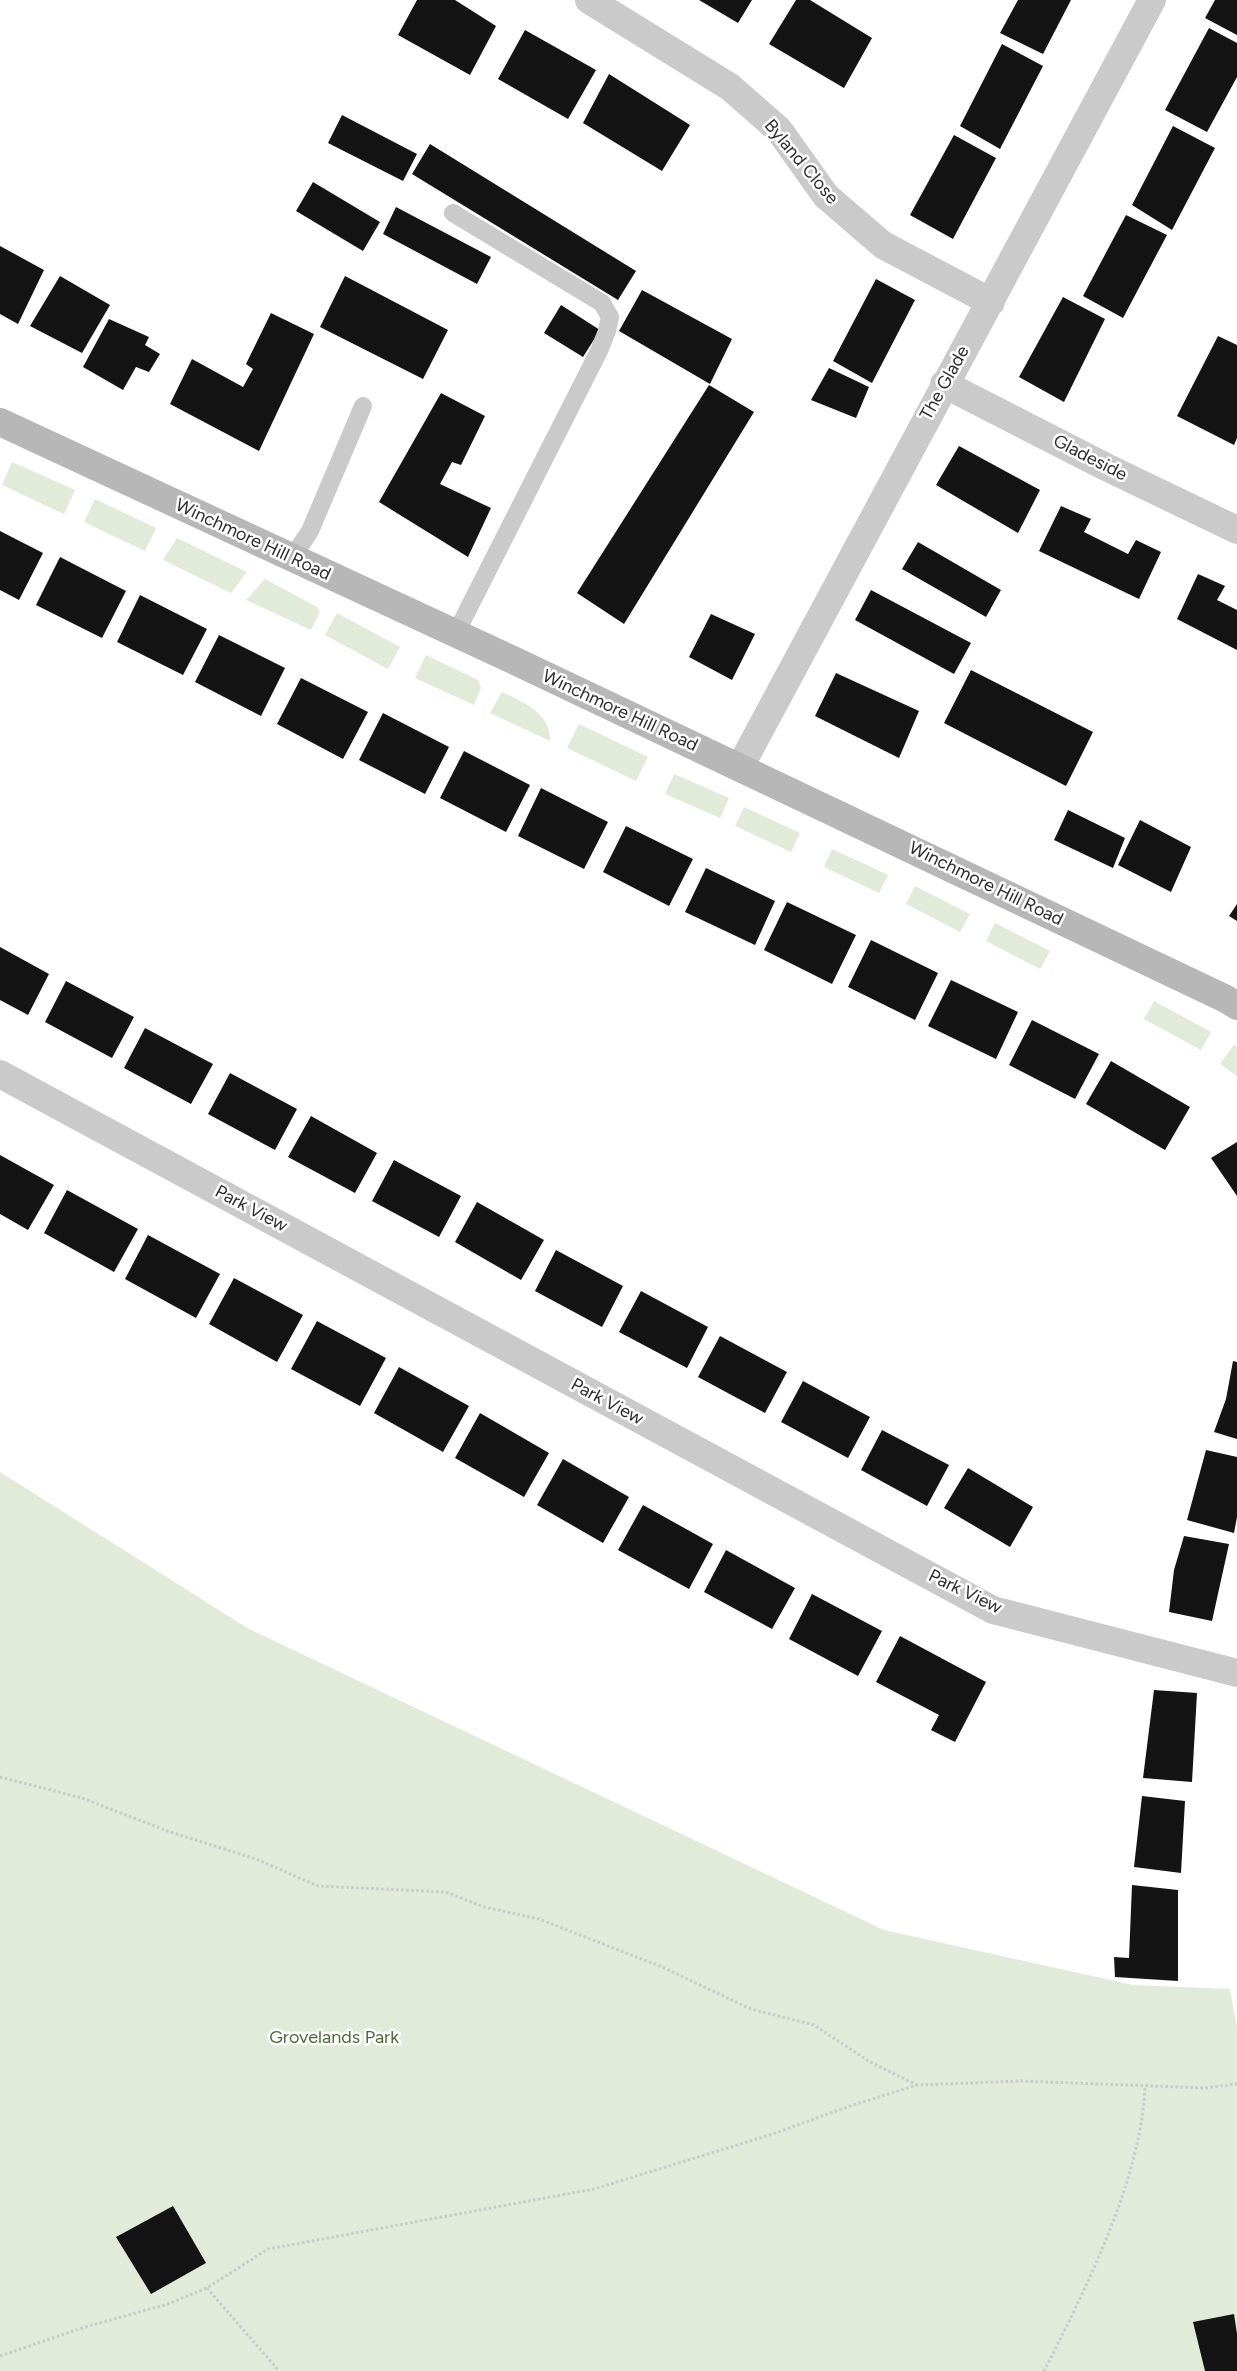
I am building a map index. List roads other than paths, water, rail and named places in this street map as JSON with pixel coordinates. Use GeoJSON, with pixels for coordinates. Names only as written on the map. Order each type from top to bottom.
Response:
{"type":"FeatureCollection","features":[{"type":"Feature","properties":{"kind":"street","name":"Byland Close"},"geometry":{"type":"LineString","coordinates":[[589,0],[730,87],[779,130],[826,196],[883,245],[991,302]]}},
{"type":"Feature","properties":{"kind":"street","name":"The Glade"},"geometry":{"type":"LineString","coordinates":[[740,767],[944,384],[991,302],[1152,0]]}},
{"type":"Feature","properties":{"kind":"street","name":"Gladeside"},"geometry":{"type":"LineString","coordinates":[[944,384],[1106,467],[1237,530]]}},
{"type":"Feature","properties":{"kind":"street","name":"Winchmore Hill Road"},"geometry":{"type":"LineString","coordinates":[[0,422],[740,767],[1237,1006]]}},
{"type":"Feature","properties":{"kind":"street","name":"Park View"},"geometry":{"type":"LineString","coordinates":[[0,1074],[993,1610],[1237,1673]]}},
{"type":"Feature","properties":{"kind":"lane"},"geometry":{"type":"LineString","coordinates":[[453,213],[602,303],[610,318],[607,331],[598,351],[456,633]]}},
{"type":"Feature","properties":{"kind":"lane"},"geometry":{"type":"LineString","coordinates":[[292,558],[310,530],[362,406]]}},
{"type":"Feature","properties":{"kind":"park label","name":"Grovelands Park"},"geometry":{"type":"Point","coordinates":[334,2038]}}]}
